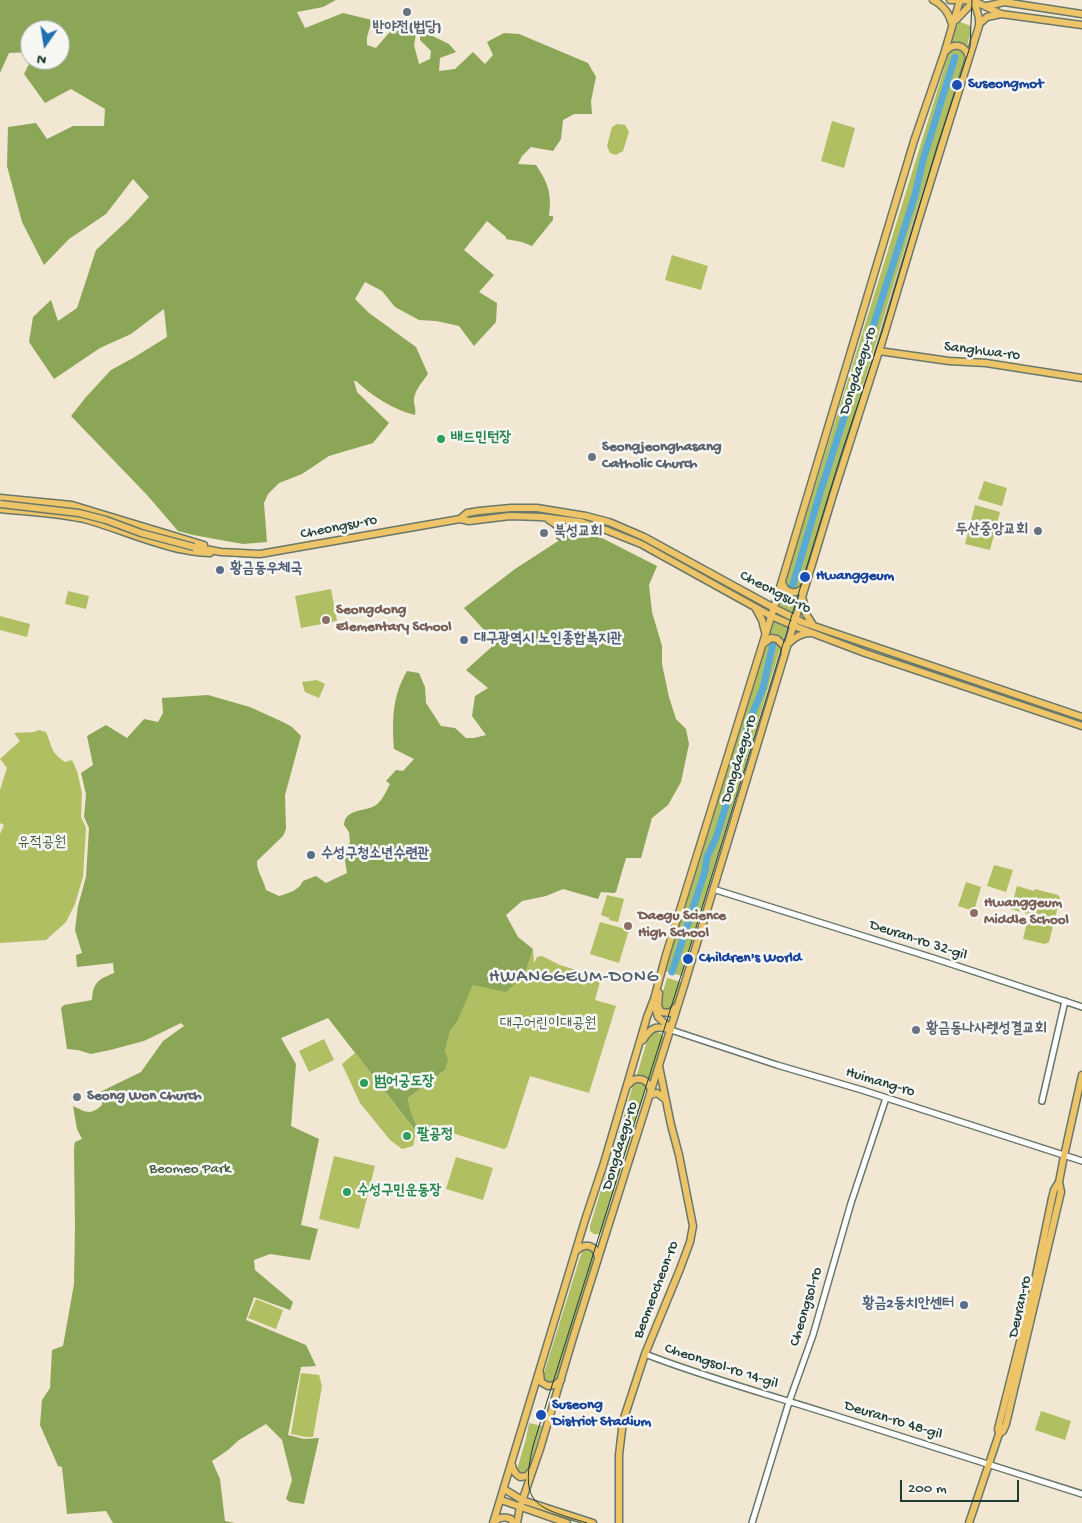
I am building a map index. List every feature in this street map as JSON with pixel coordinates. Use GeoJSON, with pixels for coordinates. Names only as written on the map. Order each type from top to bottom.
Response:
{"type":"FeatureCollection","features":[{"type":"Feature","properties":{"kind":"main road"},"geometry":{"type":"LineString","coordinates":[[933,0],[940,4],[947,12],[952,28]]}},
{"type":"Feature","properties":{"kind":"main road"},"geometry":{"type":"LineString","coordinates":[[950,0],[956,0]]}},
{"type":"Feature","properties":{"kind":"main road"},"geometry":{"type":"LineString","coordinates":[[961,0],[974,0],[1001,14]]}},
{"type":"Feature","properties":{"kind":"main road","name":"Dongdaegu-ro"},"geometry":{"type":"LineString","coordinates":[[493,1523],[540,1364],[774,608],[914,141],[961,0]]}},
{"type":"Feature","properties":{"kind":"main road"},"geometry":{"type":"LineString","coordinates":[[952,28],[958,17],[974,0]]}},
{"type":"Feature","properties":{"kind":"main road","name":"Dongdaegu-ro"},"geometry":{"type":"LineString","coordinates":[[517,1523],[517,1503],[535,1465],[671,1030],[794,622],[969,58],[979,24],[974,0]]}},
{"type":"Feature","properties":{"kind":"main road"},"geometry":{"type":"LineString","coordinates":[[987,6],[1004,2],[1082,14]]}},
{"type":"Feature","properties":{"kind":"main road"},"geometry":{"type":"LineString","coordinates":[[979,24],[987,17],[1001,14],[1082,25]]}},
{"type":"Feature","properties":{"kind":"main road"},"geometry":{"type":"LineString","coordinates":[[944,54],[950,47],[958,46],[966,50],[969,58]]}},
{"type":"Feature","properties":{"kind":"main road","name":"Sanghwa-ro"},"geometry":{"type":"LineString","coordinates":[[879,351],[949,361],[986,363],[1082,378]]}},
{"type":"Feature","properties":{"kind":"main road","name":"Cheongsu-ro"},"geometry":{"type":"LineString","coordinates":[[0,497],[72,505],[205,545],[221,552]]}},
{"type":"Feature","properties":{"kind":"main road"},"geometry":{"type":"LineString","coordinates":[[18,500],[13,505],[18,511]]}},
{"type":"Feature","properties":{"kind":"main road","name":"Cheongsu-ro"},"geometry":{"type":"LineString","coordinates":[[0,504],[80,513],[141,533],[221,552]]}},
{"type":"Feature","properties":{"kind":"main road","name":"Cheongsu-ro"},"geometry":{"type":"LineString","coordinates":[[460,519],[467,513],[511,508],[537,508],[609,522],[644,537],[774,608],[814,634],[1082,726]]}},
{"type":"Feature","properties":{"kind":"main road","name":"Cheongsu-ro"},"geometry":{"type":"LineString","coordinates":[[0,509],[86,520],[155,544],[204,553],[260,554],[460,519],[470,520],[510,516],[541,517],[581,522],[641,544],[771,616],[814,626],[1082,717]]}},
{"type":"Feature","properties":{"kind":"main road"},"geometry":{"type":"LineString","coordinates":[[0,513],[18,511]]}},
{"type":"Feature","properties":{"kind":"main road"},"geometry":{"type":"LineString","coordinates":[[541,517],[556,523],[560,536]]}},
{"type":"Feature","properties":{"kind":"main road"},"geometry":{"type":"LineString","coordinates":[[782,578],[783,586],[789,592],[801,591],[806,584]]}},
{"type":"Feature","properties":{"kind":"main road"},"geometry":{"type":"LineString","coordinates":[[761,601],[771,598],[779,591]]}},
{"type":"Feature","properties":{"kind":"main road"},"geometry":{"type":"LineString","coordinates":[[803,593],[804,610],[814,626]]}},
{"type":"Feature","properties":{"kind":"main road"},"geometry":{"type":"LineString","coordinates":[[752,605],[760,615],[765,636]]}},
{"type":"Feature","properties":{"kind":"main road"},"geometry":{"type":"LineString","coordinates":[[788,644],[806,633],[814,634]]}},
{"type":"Feature","properties":{"kind":"main road"},"geometry":{"type":"LineString","coordinates":[[761,647],[767,640],[777,639],[784,646],[784,656]]}},
{"type":"Feature","properties":{"kind":"main road"},"geometry":{"type":"LineString","coordinates":[[660,977],[661,986],[658,1004],[660,1010],[666,1014],[672,1012],[680,1000]]}},
{"type":"Feature","properties":{"kind":"main road"},"geometry":{"type":"LineString","coordinates":[[654,999],[654,1009],[658,1017],[671,1030]]}},
{"type":"Feature","properties":{"kind":"main road"},"geometry":{"type":"LineString","coordinates":[[640,1044],[646,1034],[652,1029],[658,1027],[671,1030]]}},
{"type":"Feature","properties":{"kind":"main road","name":"Beomeocheon-ro"},"geometry":{"type":"LineString","coordinates":[[619,1523],[619,1455],[623,1421],[646,1354],[690,1242],[693,1226],[659,1066]]}},
{"type":"Feature","properties":{"kind":"main road","name":"Deuran-ro"},"geometry":{"type":"LineString","coordinates":[[969,1523],[999,1434],[1004,1431],[1006,1424],[1061,1192],[1059,1182],[1082,1075]]}},
{"type":"Feature","properties":{"kind":"main road"},"geometry":{"type":"LineString","coordinates":[[626,1090],[630,1082],[640,1078],[648,1083],[650,1093],[658,1093],[666,1099]]}},
{"type":"Feature","properties":{"kind":"main road"},"geometry":{"type":"LineString","coordinates":[[574,1254],[581,1247],[590,1246],[597,1252],[598,1261]]}},
{"type":"Feature","properties":{"kind":"main road"},"geometry":{"type":"LineString","coordinates":[[540,1364],[540,1378],[545,1385],[555,1385],[562,1378]]}},
{"type":"Feature","properties":{"kind":"main road"},"geometry":{"type":"LineString","coordinates":[[512,1461],[512,1470],[520,1477],[529,1474],[535,1465]]}},
{"type":"Feature","properties":{"kind":"main road"},"geometry":{"type":"LineString","coordinates":[[510,1469],[509,1484],[517,1503]]}},
{"type":"Feature","properties":{"kind":"main road"},"geometry":{"type":"LineString","coordinates":[[504,1489],[512,1494]]}},
{"type":"Feature","properties":{"kind":"main road"},"geometry":{"type":"LineString","coordinates":[[500,1500],[593,1523]]}},
{"type":"Feature","properties":{"kind":"main road"},"geometry":{"type":"LineString","coordinates":[[496,1515],[505,1506],[517,1503],[566,1523]]}},
{"type":"Feature","properties":{"kind":"main road"},"geometry":{"type":"LineString","coordinates":[[493,1523],[504,1517],[511,1519],[513,1523]]}},
{"type":"Feature","properties":{"kind":"street"},"geometry":{"type":"LineString","coordinates":[[974,0],[982,0]]}},
{"type":"Feature","properties":{"kind":"street"},"geometry":{"type":"LineString","coordinates":[[1021,0],[1037,8]]}},
{"type":"Feature","properties":{"kind":"street","name":"Deuran-ro 32-gil"},"geometry":{"type":"LineString","coordinates":[[713,890],[1082,1007]]}},
{"type":"Feature","properties":{"kind":"street"},"geometry":{"type":"LineString","coordinates":[[1042,1102],[1065,1001]]}},
{"type":"Feature","properties":{"kind":"street","name":"Huimang-ro"},"geometry":{"type":"LineString","coordinates":[[671,1030],[1082,1161]]}},
{"type":"Feature","properties":{"kind":"street","name":"Cheongsol-ro"},"geometry":{"type":"LineString","coordinates":[[752,1523],[789,1402],[812,1335],[851,1203],[886,1098]]}},
{"type":"Feature","properties":{"kind":"street","name":"Cheongsol-ro 14-gil"},"geometry":{"type":"LineString","coordinates":[[646,1354],[687,1370],[789,1402]]}},
{"type":"Feature","properties":{"kind":"street","name":"Deuran-ro 48-gil"},"geometry":{"type":"LineString","coordinates":[[789,1402],[1082,1494]]}},
{"type":"Feature","properties":{"kind":"green space"},"geometry":{"type":"Polygon","coordinates":[[[0,0],[336,0],[323,7],[297,12],[305,28],[343,13],[372,20],[367,37],[367,45],[376,48],[400,20],[417,29],[414,45],[419,64],[430,59],[431,51],[420,40],[420,30],[449,44],[456,52],[440,58],[439,71],[455,69],[473,52],[485,64],[493,55],[487,42],[504,33],[519,34],[588,63],[596,77],[591,101],[592,114],[574,114],[563,120],[561,139],[553,151],[531,147],[522,156],[518,164],[536,165],[540,171],[548,189],[550,201],[549,216],[553,216],[553,220],[532,246],[506,239],[487,221],[464,250],[494,275],[479,292],[497,303],[496,322],[474,346],[459,326],[436,321],[419,320],[395,307],[382,291],[365,282],[355,299],[369,313],[416,347],[428,374],[418,387],[415,395],[415,415],[399,410],[384,402],[354,381],[357,392],[389,423],[373,443],[329,456],[302,474],[279,483],[268,494],[264,503],[267,542],[243,544],[178,531],[147,495],[71,416],[111,370],[167,337],[164,309],[131,334],[100,348],[54,379],[29,342],[33,317],[51,300],[58,321],[77,308],[96,250],[149,197],[133,179],[106,214],[69,239],[44,265],[22,222],[7,166],[8,127],[36,123],[47,139],[73,126],[104,126],[105,109],[71,89],[45,103],[24,74],[26,70],[70,70],[70,20],[20,20],[20,52],[9,53],[0,73],[0,0]]]}},
{"type":"Feature","properties":{"kind":"green space"},"geometry":{"type":"Polygon","coordinates":[[[960,22],[971,26],[967,46],[956,43],[951,44],[957,25],[960,22]]]}},
{"type":"Feature","properties":{"kind":"green space"},"geometry":{"type":"Polygon","coordinates":[[[960,48],[966,54],[966,58],[913,221],[834,481],[772,675],[682,976],[665,971],[949,53],[952,49],[960,48]]]}},
{"type":"Feature","properties":{"kind":"green space"},"geometry":{"type":"Polygon","coordinates":[[[832,121],[855,128],[844,168],[821,161],[832,121]]]}},
{"type":"Feature","properties":{"kind":"green space"},"geometry":{"type":"Polygon","coordinates":[[[617,124],[625,125],[629,132],[623,151],[616,155],[610,153],[607,146],[612,127],[617,124]]]}},
{"type":"Feature","properties":{"kind":"green space"},"geometry":{"type":"Polygon","coordinates":[[[672,255],[708,266],[701,290],[665,280],[672,255]]]}},
{"type":"Feature","properties":{"kind":"green space"},"geometry":{"type":"Polygon","coordinates":[[[984,481],[1007,488],[1002,506],[978,499],[984,481]]]}},
{"type":"Feature","properties":{"kind":"green space"},"geometry":{"type":"Polygon","coordinates":[[[975,505],[1000,512],[990,550],[965,544],[975,505]]]}},
{"type":"Feature","properties":{"kind":"green space","name":"Beomeo Park"},"geometry":{"type":"Polygon","coordinates":[[[581,531],[600,537],[657,566],[649,585],[652,612],[662,646],[662,664],[669,697],[676,719],[686,729],[689,744],[681,782],[668,805],[652,818],[641,858],[626,858],[616,892],[601,892],[598,899],[563,889],[546,896],[522,901],[506,915],[518,937],[533,949],[525,974],[506,992],[473,985],[457,1022],[450,1031],[445,1052],[448,1059],[445,1070],[408,1098],[421,1138],[328,1018],[281,1038],[296,1064],[291,1126],[319,1139],[301,1225],[318,1229],[310,1260],[270,1254],[254,1260],[255,1270],[293,1302],[290,1310],[254,1297],[246,1320],[306,1345],[316,1366],[301,1367],[288,1435],[304,1439],[319,1438],[304,1504],[290,1502],[286,1499],[292,1480],[282,1440],[266,1424],[239,1440],[212,1461],[220,1479],[225,1521],[235,1523],[113,1523],[106,1511],[67,1514],[62,1467],[58,1466],[40,1425],[42,1400],[50,1388],[52,1350],[63,1346],[74,1284],[74,1148],[75,1142],[82,1139],[77,1129],[73,1106],[88,1112],[94,1111],[102,1105],[102,1096],[97,1096],[98,1093],[141,1072],[163,1041],[184,1026],[181,1023],[144,1041],[91,1054],[67,1049],[61,1008],[64,1005],[92,1000],[95,985],[104,977],[114,973],[113,963],[77,967],[76,955],[82,953],[75,930],[78,906],[86,877],[89,828],[84,817],[86,794],[81,773],[93,765],[87,736],[106,725],[127,738],[144,719],[158,722],[163,713],[162,698],[208,695],[250,707],[292,727],[301,736],[285,795],[286,829],[283,836],[257,861],[258,868],[266,890],[279,896],[293,891],[303,881],[316,876],[326,883],[347,873],[343,849],[350,843],[349,832],[344,825],[345,820],[352,813],[376,805],[390,784],[386,781],[396,770],[403,771],[414,759],[394,749],[394,709],[398,690],[407,671],[419,673],[425,687],[426,703],[441,726],[455,728],[466,738],[486,735],[472,716],[475,696],[488,688],[466,670],[496,643],[464,608],[515,569],[572,532],[581,531]]]}},
{"type":"Feature","properties":{"kind":"green space"},"geometry":{"type":"Polygon","coordinates":[[[331,589],[337,621],[301,628],[295,596],[331,589]]]}},
{"type":"Feature","properties":{"kind":"green space"},"geometry":{"type":"Polygon","coordinates":[[[68,591],[89,596],[86,609],[65,604],[68,591]]]}},
{"type":"Feature","properties":{"kind":"green space"},"geometry":{"type":"Polygon","coordinates":[[[0,616],[30,624],[27,637],[0,630],[0,616]]]}},
{"type":"Feature","properties":{"kind":"green space"},"geometry":{"type":"Polygon","coordinates":[[[317,680],[325,684],[319,698],[305,692],[302,682],[317,680]]]}},
{"type":"Feature","properties":{"kind":"green space","name":"유적공원"},"geometry":{"type":"Polygon","coordinates":[[[39,730],[46,732],[56,755],[65,762],[72,760],[77,771],[82,793],[81,817],[86,828],[83,877],[75,904],[66,922],[46,940],[0,943],[0,834],[4,825],[0,823],[0,790],[7,768],[0,759],[20,741],[14,733],[39,730]]]}},
{"type":"Feature","properties":{"kind":"green space"},"geometry":{"type":"Polygon","coordinates":[[[994,865],[1013,870],[1006,892],[987,886],[994,865]]]}},
{"type":"Feature","properties":{"kind":"green space"},"geometry":{"type":"Polygon","coordinates":[[[966,882],[981,887],[974,911],[958,906],[966,882]]]}},
{"type":"Feature","properties":{"kind":"green space"},"geometry":{"type":"Polygon","coordinates":[[[1017,886],[1058,895],[1060,898],[1049,942],[1045,944],[1023,939],[1030,910],[1028,914],[1011,909],[1017,886]]]}},
{"type":"Feature","properties":{"kind":"green space"},"geometry":{"type":"Polygon","coordinates":[[[607,895],[624,899],[618,922],[609,920],[610,916],[609,918],[601,915],[607,895]]]}},
{"type":"Feature","properties":{"kind":"green space"},"geometry":{"type":"Polygon","coordinates":[[[600,922],[629,930],[619,963],[590,954],[600,922]]]}},
{"type":"Feature","properties":{"kind":"green space","name":"대구어린이대공원"},"geometry":{"type":"Polygon","coordinates":[[[533,949],[534,963],[537,957],[542,956],[560,965],[583,972],[584,970],[587,971],[587,974],[601,978],[595,1000],[616,1006],[589,1093],[530,1076],[507,1147],[504,1149],[452,1133],[446,1133],[423,1144],[410,1109],[408,1098],[445,1070],[445,1052],[450,1031],[457,1022],[473,984],[525,974],[533,949]]]}},
{"type":"Feature","properties":{"kind":"green space"},"geometry":{"type":"Polygon","coordinates":[[[667,978],[681,982],[674,1009],[665,1012],[659,1005],[667,978]]]}},
{"type":"Feature","properties":{"kind":"green space"},"geometry":{"type":"Polygon","coordinates":[[[655,1031],[662,1034],[664,1039],[649,1083],[643,1076],[636,1078],[649,1034],[655,1031]]]}},
{"type":"Feature","properties":{"kind":"green space"},"geometry":{"type":"Polygon","coordinates":[[[324,1039],[334,1060],[309,1072],[299,1051],[324,1039]]]}},
{"type":"Feature","properties":{"kind":"green space","name":"범어궁도장"},"geometry":{"type":"Polygon","coordinates":[[[355,1053],[416,1132],[413,1146],[402,1149],[390,1140],[360,1103],[342,1064],[355,1053]]]}},
{"type":"Feature","properties":{"kind":"green space"},"geometry":{"type":"Polygon","coordinates":[[[639,1080],[645,1084],[646,1089],[625,1154],[623,1157],[618,1157],[614,1154],[614,1150],[633,1085],[639,1080]]]}},
{"type":"Feature","properties":{"kind":"green space","name":"수성구민운동장"},"geometry":{"type":"Polygon","coordinates":[[[334,1156],[375,1166],[359,1229],[319,1219],[334,1156]]]}},
{"type":"Feature","properties":{"kind":"green space"},"geometry":{"type":"Polygon","coordinates":[[[456,1157],[493,1168],[483,1200],[446,1189],[456,1157]]]}},
{"type":"Feature","properties":{"kind":"green space"},"geometry":{"type":"Polygon","coordinates":[[[612,1161],[619,1162],[621,1168],[602,1231],[599,1234],[594,1234],[590,1231],[590,1226],[609,1164],[612,1161]]]}},
{"type":"Feature","properties":{"kind":"green space"},"geometry":{"type":"Polygon","coordinates":[[[590,1248],[595,1255],[557,1380],[548,1383],[543,1376],[582,1251],[583,1249],[590,1248]]]}},
{"type":"Feature","properties":{"kind":"green space"},"geometry":{"type":"Polygon","coordinates":[[[256,1299],[283,1310],[276,1329],[248,1318],[256,1299]]]}},
{"type":"Feature","properties":{"kind":"green space"},"geometry":{"type":"Polygon","coordinates":[[[301,1373],[319,1375],[322,1386],[313,1437],[291,1434],[301,1373]]]}},
{"type":"Feature","properties":{"kind":"green space"},"geometry":{"type":"Polygon","coordinates":[[[1041,1411],[1071,1421],[1065,1440],[1035,1430],[1041,1411]]]}},
{"type":"Feature","properties":{"kind":"green space"},"geometry":{"type":"Polygon","coordinates":[[[529,1423],[542,1426],[528,1473],[522,1476],[517,1469],[529,1423]]]}},
{"type":"Feature","properties":{"kind":"waterway"},"geometry":{"type":"LineString","coordinates":[[792,588],[820,493],[915,195],[923,160],[955,57]]}},
{"type":"Feature","properties":{"kind":"waterway"},"geometry":{"type":"LineString","coordinates":[[672,972],[705,871],[707,857],[716,838],[729,796],[749,722],[763,688],[773,644]]}},
{"type":"Feature","properties":{"kind":"railway"},"geometry":{"type":"LineString","coordinates":[[587,1523],[555,1513],[536,1501],[530,1493],[528,1481],[533,1446],[686,960],[841,455],[882,332],[937,147],[970,47],[972,0]]}},
{"type":"Feature","properties":{"kind":"place","name":"반야전(법당)"},"geometry":{"type":"Point","coordinates":[407,12]}},
{"type":"Feature","properties":{"kind":"place","name":"Suseongmot"},"geometry":{"type":"Point","coordinates":[957,85]}},
{"type":"Feature","properties":{"kind":"place","name":"배드민턴장"},"geometry":{"type":"Point","coordinates":[441,439]}},
{"type":"Feature","properties":{"kind":"place","name":"Seongjeonghasang Catholic Church"},"geometry":{"type":"Point","coordinates":[592,457]}},
{"type":"Feature","properties":{"kind":"place","name":"두산중앙교회"},"geometry":{"type":"Point","coordinates":[1038,531]}},
{"type":"Feature","properties":{"kind":"place","name":"북성교회"},"geometry":{"type":"Point","coordinates":[544,533]}},
{"type":"Feature","properties":{"kind":"place","name":"황금동우체국"},"geometry":{"type":"Point","coordinates":[220,570]}},
{"type":"Feature","properties":{"kind":"place","name":"Hwanggeum"},"geometry":{"type":"Point","coordinates":[805,577]}},
{"type":"Feature","properties":{"kind":"place","name":"Seongdong Elementary School"},"geometry":{"type":"Point","coordinates":[326,620]}},
{"type":"Feature","properties":{"kind":"place","name":"대구광역시 노인종합복지관"},"geometry":{"type":"Point","coordinates":[464,640]}},
{"type":"Feature","properties":{"kind":"place","name":"수성구청소년수련관"},"geometry":{"type":"Point","coordinates":[311,855]}},
{"type":"Feature","properties":{"kind":"place","name":"Hwanggeum Middle School"},"geometry":{"type":"Point","coordinates":[974,913]}},
{"type":"Feature","properties":{"kind":"place","name":"Daegu Science High School"},"geometry":{"type":"Point","coordinates":[628,926]}},
{"type":"Feature","properties":{"kind":"place","name":"Children's World"},"geometry":{"type":"Point","coordinates":[688,959]}},
{"type":"Feature","properties":{"kind":"place","name":"황금동나사렛성결교회"},"geometry":{"type":"Point","coordinates":[916,1030]}},
{"type":"Feature","properties":{"kind":"place","name":"범어궁도장"},"geometry":{"type":"Point","coordinates":[364,1083]}},
{"type":"Feature","properties":{"kind":"place","name":"Seong Won Church"},"geometry":{"type":"Point","coordinates":[77,1097]}},
{"type":"Feature","properties":{"kind":"place","name":"팔공정"},"geometry":{"type":"Point","coordinates":[407,1136]}},
{"type":"Feature","properties":{"kind":"place","name":"수성구민운동장"},"geometry":{"type":"Point","coordinates":[347,1192]}},
{"type":"Feature","properties":{"kind":"place","name":"황금2동치안센터"},"geometry":{"type":"Point","coordinates":[964,1305]}},
{"type":"Feature","properties":{"kind":"place","name":"Suseong District Stadium"},"geometry":{"type":"Point","coordinates":[541,1415]}},
{"type":"Feature","properties":{"kind":"district","name":"HWANGGEUM-DONG"},"geometry":{"type":"Point","coordinates":[574,978]}}]}
